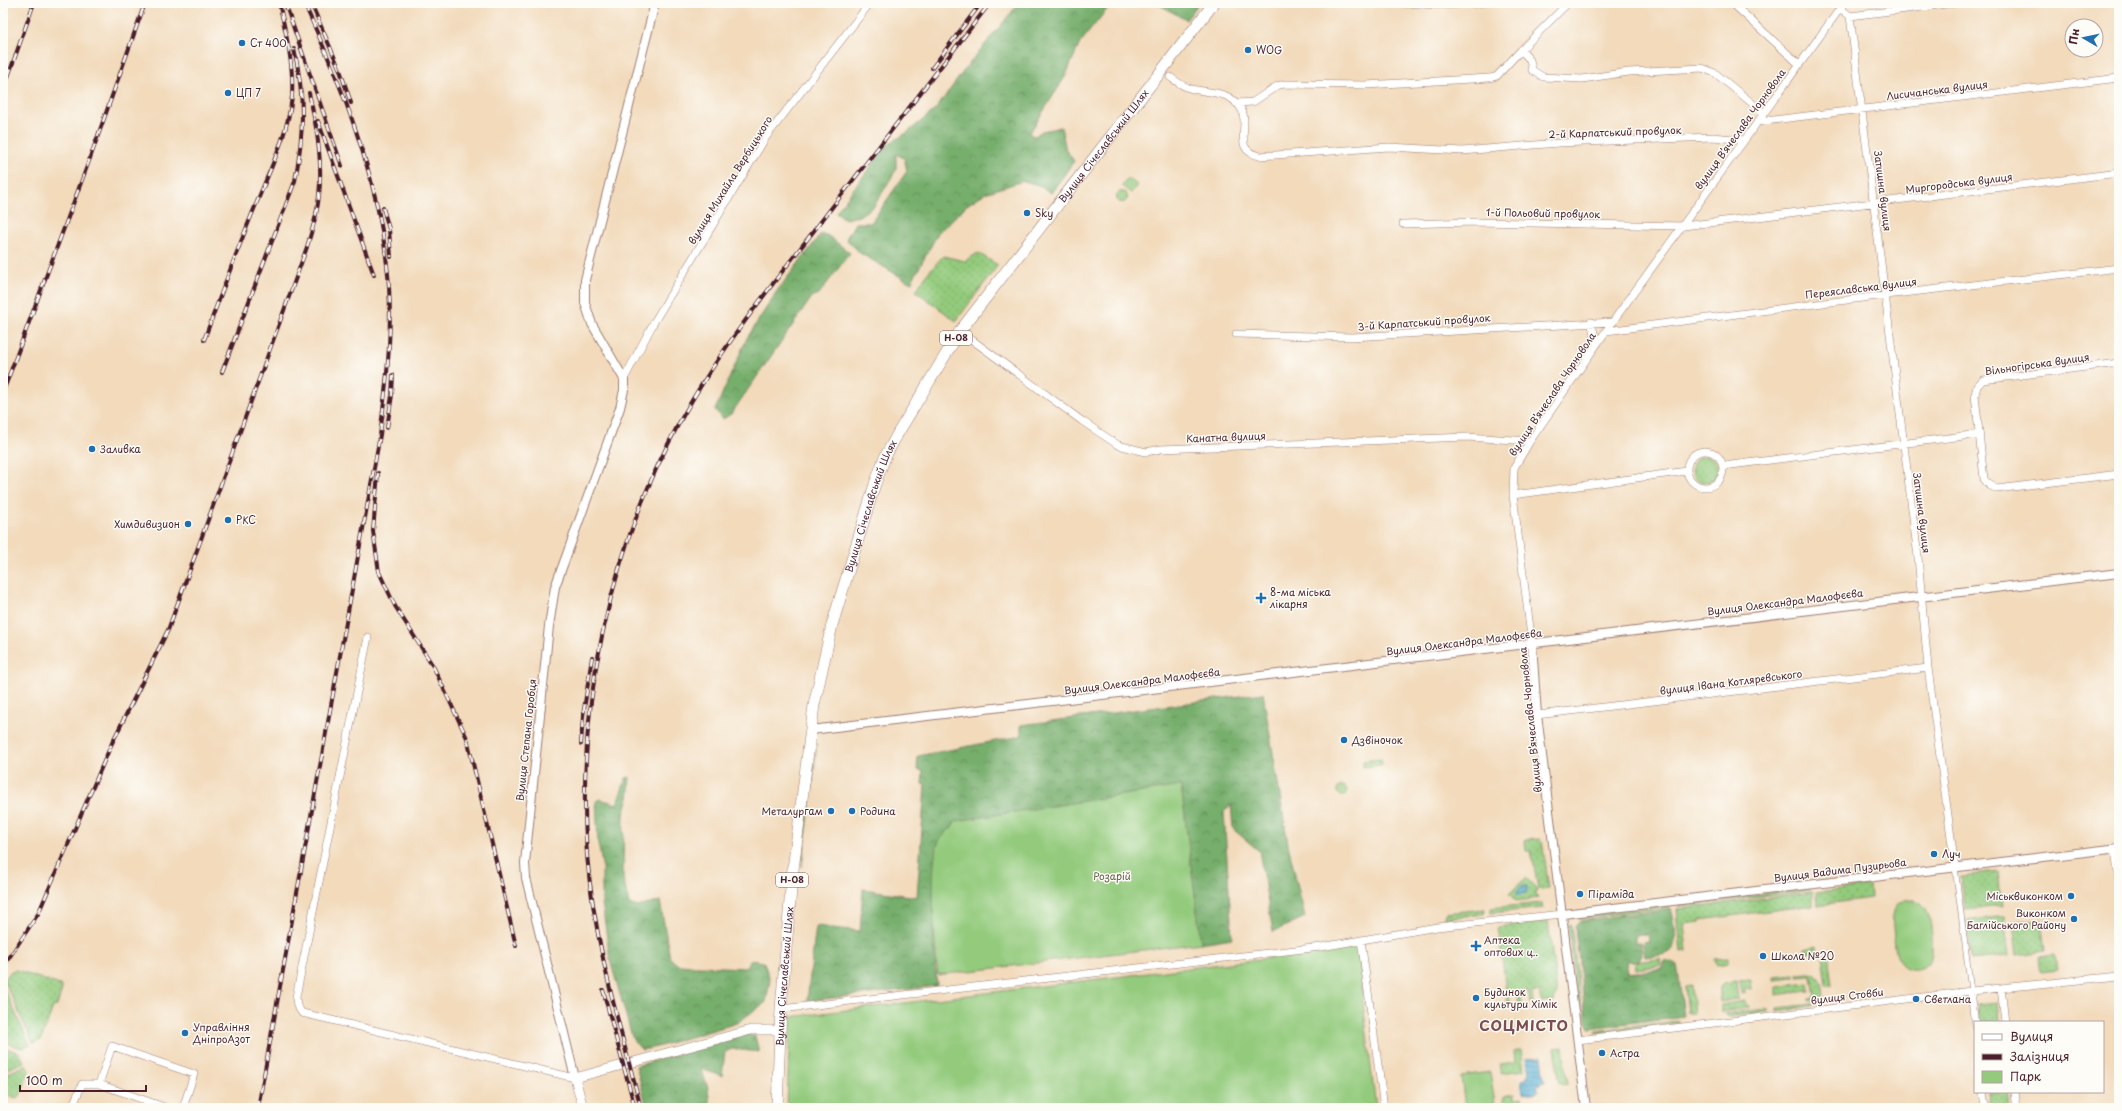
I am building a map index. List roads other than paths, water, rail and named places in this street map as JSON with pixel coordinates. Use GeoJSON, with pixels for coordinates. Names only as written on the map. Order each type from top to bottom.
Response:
{"type":"FeatureCollection","features":[{"type":"Feature","properties":{"kind":"main road","name":"Вулиця Січеславський Шлях"},"geometry":{"type":"LineString","coordinates":[[778,1108],[781,1009],[792,876],[814,705],[832,625],[875,484],[898,433],[960,331],[1214,3]]}},
{"type":"Feature","properties":{"kind":"main road"},"geometry":{"type":"LineString","coordinates":[[575,1078],[751,1030],[780,1030]]}},
{"type":"Feature","properties":{"kind":"main road","name":"Вулиця Степана Горобця"},"geometry":{"type":"LineString","coordinates":[[575,1078],[583,1108]]}},
{"type":"Feature","properties":{"kind":"street"},"geometry":{"type":"LineString","coordinates":[[624,379],[592,324],[585,303],[585,280],[655,3]]}},
{"type":"Feature","properties":{"kind":"street","name":"вулиця Михайла Вербицького"},"geometry":{"type":"LineString","coordinates":[[624,379],[654,322],[766,137],[870,3]]}},
{"type":"Feature","properties":{"kind":"street"},"geometry":{"type":"LineString","coordinates":[[1396,3],[1442,5],[1482,3]]}},
{"type":"Feature","properties":{"kind":"street"},"geometry":{"type":"LineString","coordinates":[[1170,77],[1189,88],[1219,93],[1236,103],[1253,102],[1277,86],[1284,84],[1365,85],[1490,78],[1497,76],[1568,3]]}},
{"type":"Feature","properties":{"kind":"street"},"geometry":{"type":"LineString","coordinates":[[1842,5],[1850,16],[1955,3]]}},
{"type":"Feature","properties":{"kind":"street"},"geometry":{"type":"LineString","coordinates":[[1734,4],[1799,64]]}},
{"type":"Feature","properties":{"kind":"street","name":"вулиця Вʼячеслава Чорновола"},"geometry":{"type":"LineString","coordinates":[[1586,1108],[1537,715],[1532,644],[1513,495],[1514,468],[1530,441],[1606,331],[1683,226],[1763,112],[1842,5]]}},
{"type":"Feature","properties":{"kind":"street","name":"Затишна вулиця"},"geometry":{"type":"LineString","coordinates":[[1850,16],[1918,557],[1920,596],[1928,668],[1975,1021]]}},
{"type":"Feature","properties":{"kind":"street"},"geometry":{"type":"LineString","coordinates":[[1521,50],[1530,60],[1532,70],[1543,77],[1582,78],[1629,72],[1689,69],[1708,70],[1763,112]]}},
{"type":"Feature","properties":{"kind":"street","name":"Лисичанська вулиця"},"geometry":{"type":"LineString","coordinates":[[1757,122],[2119,78]]}},
{"type":"Feature","properties":{"kind":"street","name":"2-й Карпатський провулок"},"geometry":{"type":"LineString","coordinates":[[1236,103],[1242,113],[1244,127],[1243,141],[1246,149],[1251,154],[1260,156],[1389,147],[1462,151],[1559,143],[1713,137],[1744,140]]}},
{"type":"Feature","properties":{"kind":"street","name":"Миргородська вулиця"},"geometry":{"type":"LineString","coordinates":[[1683,226],[1874,204],[2119,173]]}},
{"type":"Feature","properties":{"kind":"street","name":"1-й Польовий провулок"},"geometry":{"type":"LineString","coordinates":[[1403,224],[1475,222],[1683,226]]}},
{"type":"Feature","properties":{"kind":"street","name":"Переяславська вулиця"},"geometry":{"type":"LineString","coordinates":[[1606,331],[1886,295],[2119,268]]}},
{"type":"Feature","properties":{"kind":"street"},"geometry":{"type":"LineString","coordinates":[[1591,322],[1598,344]]}},
{"type":"Feature","properties":{"kind":"street","name":"3-й Карпатський провулок"},"geometry":{"type":"LineString","coordinates":[[1236,334],[1352,337],[1591,322],[1613,322]]}},
{"type":"Feature","properties":{"kind":"street","name":"Канатна вулиця"},"geometry":{"type":"LineString","coordinates":[[960,331],[1099,433],[1118,444],[1146,452],[1161,449],[1467,437],[1530,441]]}},
{"type":"Feature","properties":{"kind":"street","name":"Вільногірська вулиця"},"geometry":{"type":"LineString","coordinates":[[2119,363],[1982,380],[1977,386],[1975,395],[1984,479],[1989,485],[1998,489],[2119,474]]}},
{"type":"Feature","properties":{"kind":"street","name":"Вулиця Степана Горобця"},"geometry":{"type":"LineString","coordinates":[[575,1078],[526,878],[525,863],[549,626],[555,587],[620,408],[624,390],[624,379]]}},
{"type":"Feature","properties":{"kind":"street"},"geometry":{"type":"LineString","coordinates":[[1723,466],[1980,434]]}},
{"type":"Feature","properties":{"kind":"street"},"geometry":{"type":"LineString","coordinates":[[1706,451],[1717,455],[1723,466],[1723,472],[1718,482],[1708,487],[1697,485],[1692,482],[1687,471],[1690,459],[1694,455],[1706,451]]}},
{"type":"Feature","properties":{"kind":"street"},"geometry":{"type":"LineString","coordinates":[[1513,495],[1687,471]]}},
{"type":"Feature","properties":{"kind":"street","name":"Вулиця Олександра Малофєєва"},"geometry":{"type":"LineString","coordinates":[[811,730],[2119,573]]}},
{"type":"Feature","properties":{"kind":"street"},"geometry":{"type":"LineString","coordinates":[[368,637],[296,1006],[302,1013],[575,1078]]}},
{"type":"Feature","properties":{"kind":"street","name":"вулиця Івана Котляревського"},"geometry":{"type":"LineString","coordinates":[[1537,715],[1928,668]]}},
{"type":"Feature","properties":{"kind":"street"},"geometry":{"type":"LineString","coordinates":[[2117,848],[2119,882]]}},
{"type":"Feature","properties":{"kind":"street","name":"Вулиця Вадима Пузирьова"},"geometry":{"type":"LineString","coordinates":[[1563,914],[2117,848]]}},
{"type":"Feature","properties":{"kind":"street"},"geometry":{"type":"LineString","coordinates":[[781,1009],[1321,947],[1437,927],[1563,914]]}},
{"type":"Feature","properties":{"kind":"street"},"geometry":{"type":"LineString","coordinates":[[1361,940],[1384,1108]]}},
{"type":"Feature","properties":{"kind":"street","name":"вулиця Стовби"},"geometry":{"type":"LineString","coordinates":[[1578,1040],[1971,991],[2119,976]]}},
{"type":"Feature","properties":{"kind":"street"},"geometry":{"type":"LineString","coordinates":[[2001,988],[2005,1021]]}},
{"type":"Feature","properties":{"kind":"street"},"geometry":{"type":"LineString","coordinates":[[99,1084],[112,1046],[194,1074],[182,1108]]}},
{"type":"Feature","properties":{"kind":"street"},"geometry":{"type":"LineString","coordinates":[[72,1108],[82,1084],[99,1084],[167,1108]]}},
{"type":"Feature","properties":{"kind":"street"},"geometry":{"type":"LineString","coordinates":[[1983,1093],[1985,1108]]}},
{"type":"Feature","properties":{"kind":"street"},"geometry":{"type":"LineString","coordinates":[[2014,1093],[2016,1108]]}},
{"type":"Feature","properties":{"kind":"water"},"geometry":{"type":"Polygon","coordinates":[[[1523,885],[1527,886],[1527,892],[1517,896],[1518,891],[1523,885]]]}},
{"type":"Feature","properties":{"kind":"water"},"geometry":{"type":"Polygon","coordinates":[[[1542,1056],[1545,1081],[1540,1082],[1540,1085],[1537,1086],[1538,1092],[1523,1094],[1521,1080],[1527,1079],[1527,1075],[1529,1075],[1527,1058],[1542,1056]]]}},
{"type":"Feature","properties":{"kind":"railway"},"geometry":{"type":"LineString","coordinates":[[3,91],[34,3]]}},
{"type":"Feature","properties":{"kind":"railway"},"geometry":{"type":"LineString","coordinates":[[3,392],[89,161],[145,3]]}},
{"type":"Feature","properties":{"kind":"railway"},"geometry":{"type":"LineString","coordinates":[[204,340],[287,124],[292,96],[292,73],[287,37],[279,3]]}},
{"type":"Feature","properties":{"kind":"railway"},"geometry":{"type":"LineString","coordinates":[[285,3],[342,166]]}},
{"type":"Feature","properties":{"kind":"railway"},"geometry":{"type":"LineString","coordinates":[[258,1108],[380,435],[390,329],[387,265],[375,197],[356,131],[344,98],[332,66],[304,3]]}},
{"type":"Feature","properties":{"kind":"railway"},"geometry":{"type":"LineString","coordinates":[[311,3],[340,70],[351,103]]}},
{"type":"Feature","properties":{"kind":"railway"},"geometry":{"type":"LineString","coordinates":[[932,68],[981,3]]}},
{"type":"Feature","properties":{"kind":"railway"},"geometry":{"type":"LineString","coordinates":[[641,1108],[601,951],[590,887],[587,855],[585,800],[587,745],[593,689],[602,634],[616,579],[633,526],[654,474],[678,425],[725,349],[761,300],[990,3]]}},
{"type":"Feature","properties":{"kind":"railway"},"geometry":{"type":"LineString","coordinates":[[222,372],[295,181],[302,131],[302,99],[298,66],[294,49]]}},
{"type":"Feature","properties":{"kind":"railway"},"geometry":{"type":"LineString","coordinates":[[3,967],[38,914],[112,743],[168,630],[307,247],[319,199],[320,184],[318,138],[309,93]]}},
{"type":"Feature","properties":{"kind":"railway"},"geometry":{"type":"LineString","coordinates":[[318,121],[374,275]]}},
{"type":"Feature","properties":{"kind":"railway"},"geometry":{"type":"LineString","coordinates":[[383,208],[389,229],[391,257]]}},
{"type":"Feature","properties":{"kind":"railway"},"geometry":{"type":"LineString","coordinates":[[387,428],[392,395],[393,375]]}},
{"type":"Feature","properties":{"kind":"railway"},"geometry":{"type":"LineString","coordinates":[[378,473],[373,531],[379,572],[395,606],[433,666],[467,738],[516,946]]}},
{"type":"Feature","properties":{"kind":"railway"},"geometry":{"type":"LineString","coordinates":[[581,744],[583,716],[592,657]]}},
{"type":"Feature","properties":{"kind":"railway"},"geometry":{"type":"LineString","coordinates":[[603,990],[635,1108]]}},
{"type":"Feature","properties":{"kind":"place","name":"Ст 400"},"geometry":{"type":"Point","coordinates":[242,43]}},
{"type":"Feature","properties":{"kind":"place","name":"WOG"},"geometry":{"type":"Point","coordinates":[1248,50]}},
{"type":"Feature","properties":{"kind":"place","name":"ЦП 7"},"geometry":{"type":"Point","coordinates":[228,93]}},
{"type":"Feature","properties":{"kind":"place","name":"Sky"},"geometry":{"type":"Point","coordinates":[1027,213]}},
{"type":"Feature","properties":{"kind":"place","name":"Заливка"},"geometry":{"type":"Point","coordinates":[92,449]}},
{"type":"Feature","properties":{"kind":"place","name":"РКС"},"geometry":{"type":"Point","coordinates":[228,520]}},
{"type":"Feature","properties":{"kind":"place","name":"Химдивизион"},"geometry":{"type":"Point","coordinates":[188,524]}},
{"type":"Feature","properties":{"kind":"place","name":"8-ма міська лікарня"},"geometry":{"type":"Point","coordinates":[1261,598]}},
{"type":"Feature","properties":{"kind":"place","name":"Дзвіночок"},"geometry":{"type":"Point","coordinates":[1344,740]}},
{"type":"Feature","properties":{"kind":"place","name":"Металургам"},"geometry":{"type":"Point","coordinates":[831,811]}},
{"type":"Feature","properties":{"kind":"place","name":"Родина"},"geometry":{"type":"Point","coordinates":[852,811]}},
{"type":"Feature","properties":{"kind":"place","name":"Луч"},"geometry":{"type":"Point","coordinates":[1934,854]}},
{"type":"Feature","properties":{"kind":"place","name":"Піраміда"},"geometry":{"type":"Point","coordinates":[1580,894]}},
{"type":"Feature","properties":{"kind":"place","name":"Міськвиконком"},"geometry":{"type":"Point","coordinates":[2071,896]}},
{"type":"Feature","properties":{"kind":"place","name":"Виконком Баглійського Району"},"geometry":{"type":"Point","coordinates":[2074,919]}},
{"type":"Feature","properties":{"kind":"place","name":"Аптека оптових ц‥"},"geometry":{"type":"Point","coordinates":[1476,946]}},
{"type":"Feature","properties":{"kind":"place","name":"Школа №20"},"geometry":{"type":"Point","coordinates":[1763,956]}},
{"type":"Feature","properties":{"kind":"place","name":"Будинок культури Хімік"},"geometry":{"type":"Point","coordinates":[1476,998]}},
{"type":"Feature","properties":{"kind":"place","name":"Светлана"},"geometry":{"type":"Point","coordinates":[1916,999]}},
{"type":"Feature","properties":{"kind":"place","name":"Управління ДніпроАзот"},"geometry":{"type":"Point","coordinates":[185,1033]}},
{"type":"Feature","properties":{"kind":"place","name":"Астра"},"geometry":{"type":"Point","coordinates":[1602,1053]}},
{"type":"Feature","properties":{"kind":"district","name":"СОЦМІСТО"},"geometry":{"type":"Point","coordinates":[1524,1026]}},
{"type":"Feature","properties":{"kind":"park label","name":"Розарій"},"geometry":{"type":"Point","coordinates":[1112,876]}}]}
